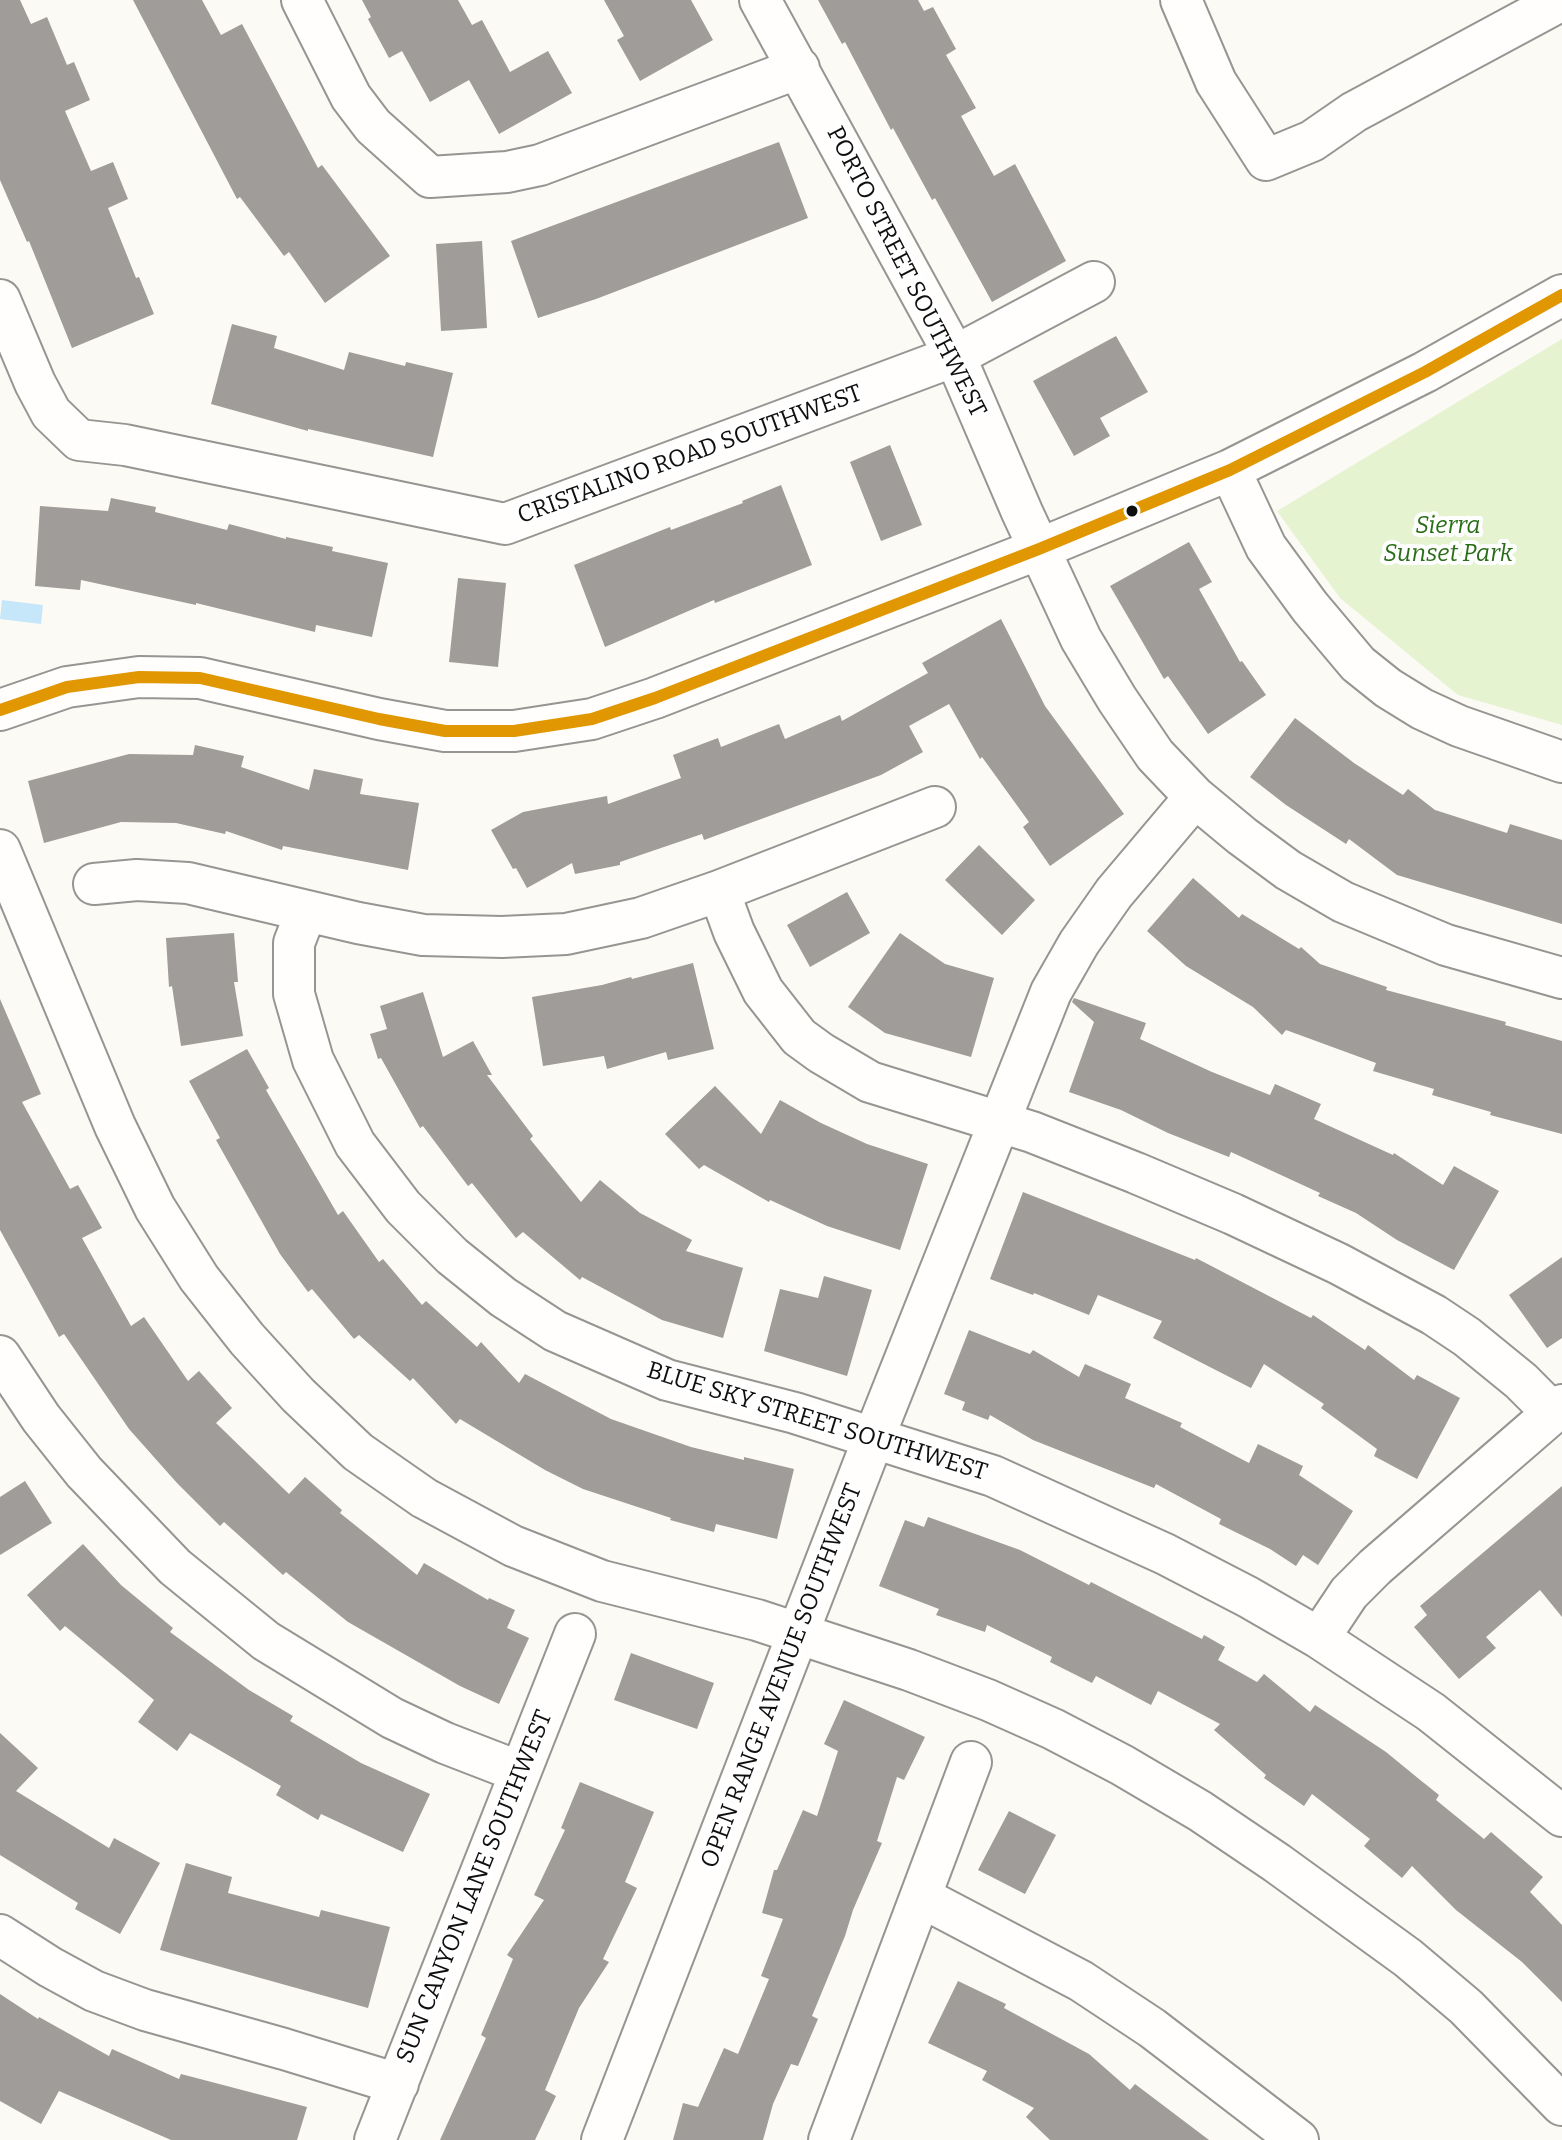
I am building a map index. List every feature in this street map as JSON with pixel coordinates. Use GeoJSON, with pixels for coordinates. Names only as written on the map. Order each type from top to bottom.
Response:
{"type":"FeatureCollection","features":[{"type":"Feature","properties":{"kind":"street"},"geometry":{"type":"LineString","coordinates":[[302,0],[351,97],[373,126],[430,177],[507,172],[540,165],[799,68]]}},
{"type":"Feature","properties":{"kind":"street","name":"PORTO STREET SOUTHWEST"},"geometry":{"type":"LineString","coordinates":[[760,0],[955,356],[1081,639],[1155,755],[1195,797],[1288,870],[1343,902],[1446,945],[1562,978]]}},
{"type":"Feature","properties":{"kind":"street"},"geometry":{"type":"LineString","coordinates":[[1181,0],[1216,82],[1266,160],[1312,141],[1354,112],[1562,0]]}},
{"type":"Feature","properties":{"kind":"street","name":"CRISTALINO ROAD SOUTHWEST"},"geometry":{"type":"LineString","coordinates":[[0,300],[51,413],[79,440],[125,445],[505,524],[955,356],[1094,282]]}},
{"type":"Feature","properties":{"kind":"street"},"geometry":{"type":"LineString","coordinates":[[0,710],[67,687],[139,677],[200,678],[445,731],[514,731],[592,719],[655,698],[1039,549],[1230,470],[1425,372],[1562,295]]}},
{"type":"Feature","properties":{"kind":"street"},"geometry":{"type":"LineString","coordinates":[[1230,470],[1266,547],[1310,607],[1358,664],[1422,709],[1459,726],[1562,762]]}},
{"type":"Feature","properties":{"kind":"street","name":"OPEN RANGE AVENUE SOUTHWEST"},"geometry":{"type":"LineString","coordinates":[[602,2140],[874,1437],[1051,992],[1079,943],[1114,893],[1195,797]]}},
{"type":"Feature","properties":{"kind":"street"},"geometry":{"type":"LineString","coordinates":[[94,884],[137,880],[188,883],[306,912],[423,935],[502,937],[566,934],[641,918],[935,807]]}},
{"type":"Feature","properties":{"kind":"street"},"geometry":{"type":"LineString","coordinates":[[0,850],[115,1126],[155,1208],[199,1278],[247,1339],[298,1395],[358,1452],[424,1498],[513,1546],[602,1581],[757,1620],[909,1670],[988,1700],[1122,1765],[1200,1811],[1408,1958],[1466,2007],[1562,2105]]}},
{"type":"Feature","properties":{"kind":"street"},"geometry":{"type":"LineString","coordinates":[[719,891],[734,932],[763,991],[799,1037],[821,1053],[870,1082],[1032,1132],[1233,1214],[1339,1264],[1434,1315],[1467,1337],[1558,1409],[1375,1567],[1349,1593],[1319,1638]]}},
{"type":"Feature","properties":{"kind":"street","name":"BLUE SKY STREET SOUTHWEST"},"geometry":{"type":"LineString","coordinates":[[306,912],[294,943],[294,994],[313,1060],[355,1144],[403,1207],[452,1256],[503,1297],[555,1331],[667,1380],[874,1437],[993,1476],[1075,1511],[1248,1597],[1319,1638],[1431,1712],[1562,1816]]}},
{"type":"Feature","properties":{"kind":"street"},"geometry":{"type":"LineString","coordinates":[[0,1356],[41,1418],[84,1472],[175,1567],[266,1641],[392,1718],[445,1743],[520,1772]]}},
{"type":"Feature","properties":{"kind":"street","name":"SUN CANYON LANE SOUTHWEST"},"geometry":{"type":"LineString","coordinates":[[375,2140],[575,1634]]}},
{"type":"Feature","properties":{"kind":"street"},"geometry":{"type":"LineString","coordinates":[[829,2140],[971,1762]]}},
{"type":"Feature","properties":{"kind":"street"},"geometry":{"type":"LineString","coordinates":[[921,1897],[1081,1981],[1152,2028],[1298,2140]]}},
{"type":"Feature","properties":{"kind":"street"},"geometry":{"type":"LineString","coordinates":[[0,1935],[94,1991],[145,2010],[398,2084]]}},
{"type":"Feature","properties":{"kind":"green space","name":"Sierra Sunset Park"},"geometry":{"type":"Polygon","coordinates":[[[1562,339],[1562,725],[1458,695],[1340,598],[1277,511],[1562,339]]]}},
{"type":"Feature","properties":{"kind":"water"},"geometry":{"type":"Polygon","coordinates":[[[2,600],[43,605],[41,624],[0,619],[2,600]]]}},
{"type":"Feature","properties":{"kind":"building"},"geometry":{"type":"Polygon","coordinates":[[[0,0],[20,0],[31,24],[47,17],[67,65],[74,62],[90,100],[65,111],[91,171],[113,162],[128,199],[108,208],[154,314],[72,348],[29,241],[0,180],[0,0]]]}},
{"type":"Feature","properties":{"kind":"building"},"geometry":{"type":"Polygon","coordinates":[[[133,0],[202,0],[221,35],[242,24],[318,168],[322,165],[390,256],[325,303],[289,252],[284,256],[240,197],[237,199],[133,0]]]}},
{"type":"Feature","properties":{"kind":"building"},"geometry":{"type":"Polygon","coordinates":[[[362,0],[458,0],[472,25],[482,20],[510,72],[548,51],[572,93],[499,134],[469,80],[430,102],[402,51],[389,58],[368,19],[371,17],[362,0]]]}},
{"type":"Feature","properties":{"kind":"building"},"geometry":{"type":"Polygon","coordinates":[[[604,0],[691,0],[713,40],[640,81],[617,40],[624,36],[604,0]]]}},
{"type":"Feature","properties":{"kind":"building"},"geometry":{"type":"Polygon","coordinates":[[[818,0],[918,0],[924,11],[933,7],[956,49],[946,55],[976,108],[961,116],[994,176],[1015,164],[1066,261],[992,302],[935,198],[932,200],[845,42],[842,44],[818,0]]]}},
{"type":"Feature","properties":{"kind":"building"},"geometry":{"type":"Polygon","coordinates":[[[779,142],[808,218],[538,318],[511,241],[779,142]]]}},
{"type":"Feature","properties":{"kind":"building"},"geometry":{"type":"Polygon","coordinates":[[[482,241],[487,328],[441,331],[436,244],[482,241]]]}},
{"type":"Feature","properties":{"kind":"building"},"geometry":{"type":"Polygon","coordinates":[[[232,324],[277,336],[274,348],[344,370],[349,352],[405,366],[406,362],[453,373],[433,457],[308,431],[211,404],[232,324]]]}},
{"type":"Feature","properties":{"kind":"building"},"geometry":{"type":"Polygon","coordinates":[[[1116,336],[1148,392],[1100,418],[1110,436],[1074,456],[1033,381],[1116,336]]]}},
{"type":"Feature","properties":{"kind":"building"},"geometry":{"type":"Polygon","coordinates":[[[890,445],[922,525],[881,541],[850,462],[890,445]]]}},
{"type":"Feature","properties":{"kind":"building"},"geometry":{"type":"Polygon","coordinates":[[[781,485],[812,565],[715,603],[714,600],[605,647],[574,565],[670,527],[671,530],[743,503],[781,485]]]}},
{"type":"Feature","properties":{"kind":"building"},"geometry":{"type":"Polygon","coordinates":[[[111,498],[156,507],[155,512],[227,530],[229,524],[333,547],[332,551],[388,563],[372,637],[316,625],[315,632],[196,603],[81,580],[80,590],[35,586],[40,506],[108,511],[111,498]]]}},
{"type":"Feature","properties":{"kind":"building"},"geometry":{"type":"Polygon","coordinates":[[[1189,542],[1212,582],[1199,589],[1240,662],[1266,695],[1208,734],[1168,676],[1164,679],[1110,586],[1189,542]]]}},
{"type":"Feature","properties":{"kind":"building"},"geometry":{"type":"Polygon","coordinates":[[[458,578],[506,583],[498,667],[449,662],[458,578]]]}},
{"type":"Feature","properties":{"kind":"building"},"geometry":{"type":"Polygon","coordinates":[[[1001,619],[1045,706],[1124,814],[1050,866],[1023,827],[1029,822],[982,757],[980,759],[949,704],[909,726],[923,752],[881,775],[704,840],[702,834],[620,862],[620,865],[575,874],[572,863],[527,888],[491,830],[523,812],[607,796],[608,804],[681,778],[673,755],[718,738],[721,747],[779,724],[785,739],[840,715],[842,721],[928,673],[922,663],[1001,619]]]}},
{"type":"Feature","properties":{"kind":"building"},"geometry":{"type":"Polygon","coordinates":[[[1295,718],[1354,763],[1403,795],[1408,789],[1435,810],[1507,833],[1510,824],[1562,840],[1562,924],[1397,875],[1349,839],[1346,844],[1286,805],[1250,777],[1295,718]]]}},
{"type":"Feature","properties":{"kind":"building"},"geometry":{"type":"Polygon","coordinates":[[[195,745],[244,756],[241,767],[309,790],[314,769],[363,779],[360,794],[419,803],[408,870],[283,846],[282,850],[226,831],[225,834],[176,823],[121,822],[44,843],[28,781],[129,754],[193,755],[195,745]]]}},
{"type":"Feature","properties":{"kind":"building"},"geometry":{"type":"Polygon","coordinates":[[[979,845],[1035,900],[1002,935],[945,880],[979,845]]]}},
{"type":"Feature","properties":{"kind":"building"},"geometry":{"type":"Polygon","coordinates":[[[1193,878],[1239,918],[1242,914],[1299,949],[1301,947],[1320,964],[1387,987],[1386,990],[1506,1022],[1505,1025],[1562,1041],[1562,1134],[1490,1115],[1491,1112],[1432,1095],[1434,1089],[1373,1071],[1376,1063],[1286,1030],[1282,1035],[1253,1007],[1186,966],[1147,931],[1193,878]]]}},
{"type":"Feature","properties":{"kind":"building"},"geometry":{"type":"Polygon","coordinates":[[[847,892],[870,933],[810,967],[787,925],[847,892]]]}},
{"type":"Feature","properties":{"kind":"building"},"geometry":{"type":"Polygon","coordinates":[[[234,933],[238,982],[234,982],[243,1036],[181,1046],[172,986],[169,987],[166,938],[234,933]]]}},
{"type":"Feature","properties":{"kind":"building"},"geometry":{"type":"Polygon","coordinates":[[[900,933],[945,964],[994,978],[971,1057],[885,1033],[848,1007],[900,933]]]}},
{"type":"Feature","properties":{"kind":"building"},"geometry":{"type":"Polygon","coordinates":[[[693,963],[714,1049],[668,1060],[666,1052],[607,1069],[604,1056],[543,1066],[532,997],[632,979],[693,963]]]}},
{"type":"Feature","properties":{"kind":"building"},"geometry":{"type":"Polygon","coordinates":[[[423,992],[443,1057],[473,1041],[492,1075],[487,1075],[533,1136],[530,1139],[581,1202],[600,1180],[640,1213],[692,1240],[686,1251],[743,1268],[723,1338],[662,1320],[582,1277],[580,1280],[523,1232],[516,1238],[472,1183],[468,1186],[423,1126],[420,1128],[381,1058],[378,1059],[370,1034],[387,1029],[380,1006],[423,992]]]}},
{"type":"Feature","properties":{"kind":"building"},"geometry":{"type":"Polygon","coordinates":[[[1074,998],[1146,1023],[1140,1039],[1212,1072],[1270,1095],[1275,1084],[1321,1104],[1314,1119],[1394,1153],[1443,1185],[1454,1166],[1499,1191],[1454,1270],[1397,1240],[1356,1213],[1318,1196],[1320,1193],[1231,1152],[1229,1157],[1121,1110],[1069,1092],[1094,1022],[1072,1002],[1074,998]]]}},
{"type":"Feature","properties":{"kind":"building"},"geometry":{"type":"Polygon","coordinates":[[[0,999],[41,1094],[22,1102],[70,1189],[78,1185],[102,1228],[82,1238],[131,1326],[144,1317],[188,1381],[199,1371],[232,1408],[216,1423],[289,1494],[305,1477],[342,1510],[340,1513],[417,1575],[424,1563],[488,1600],[515,1610],[507,1628],[529,1638],[499,1704],[460,1686],[348,1622],[286,1572],[283,1575],[224,1522],[220,1526],[129,1429],[64,1334],[59,1337],[0,1230],[0,999]]]}},
{"type":"Feature","properties":{"kind":"building"},"geometry":{"type":"Polygon","coordinates":[[[247,1049],[269,1088],[266,1090],[338,1215],[343,1211],[379,1262],[383,1259],[422,1305],[426,1301],[477,1347],[481,1342],[519,1383],[525,1374],[611,1419],[691,1447],[794,1469],[777,1539],[716,1524],[714,1532],[583,1489],[460,1419],[456,1424],[413,1378],[410,1381],[359,1335],[354,1339],[312,1289],[308,1292],[280,1254],[216,1140],[220,1138],[189,1081],[247,1049]]]}},
{"type":"Feature","properties":{"kind":"building"},"geometry":{"type":"Polygon","coordinates":[[[715,1086],[761,1134],[780,1100],[867,1144],[928,1164],[900,1250],[827,1226],[769,1202],[704,1165],[699,1169],[665,1134],[715,1086]]]}},
{"type":"Feature","properties":{"kind":"building"},"geometry":{"type":"Polygon","coordinates":[[[1023,1192],[1196,1258],[1311,1318],[1313,1315],[1365,1350],[1368,1345],[1414,1380],[1417,1375],[1460,1398],[1417,1479],[1374,1456],[1377,1449],[1321,1408],[1324,1404],[1264,1364],[1251,1388],[1153,1338],[1162,1321],[1098,1295],[1089,1315],[990,1279],[1023,1192]]]}},
{"type":"Feature","properties":{"kind":"building"},"geometry":{"type":"Polygon","coordinates":[[[1562,1257],[1562,1338],[1547,1348],[1509,1295],[1562,1257]]]}},
{"type":"Feature","properties":{"kind":"building"},"geometry":{"type":"Polygon","coordinates":[[[824,1276],[872,1290],[847,1376],[764,1351],[780,1289],[818,1298],[824,1276]]]}},
{"type":"Feature","properties":{"kind":"building"},"geometry":{"type":"Polygon","coordinates":[[[969,1330],[1030,1354],[1033,1350],[1079,1377],[1085,1364],[1131,1384],[1125,1398],[1182,1423],[1180,1427],[1249,1463],[1258,1444],[1303,1466],[1299,1475],[1353,1511],[1318,1565],[1303,1555],[1296,1566],[1270,1549],[1219,1524],[1221,1519],[1156,1484],[1154,1488],[1033,1440],[990,1415],[988,1420],[962,1410],[965,1402],[944,1394],[969,1330]]]}},
{"type":"Feature","properties":{"kind":"building"},"geometry":{"type":"Polygon","coordinates":[[[25,1481],[52,1523],[0,1555],[0,1497],[25,1481]]]}},
{"type":"Feature","properties":{"kind":"building"},"geometry":{"type":"Polygon","coordinates":[[[1562,1486],[1562,1617],[1540,1590],[1486,1637],[1496,1648],[1459,1679],[1414,1627],[1427,1615],[1420,1606],[1562,1486]]]}},
{"type":"Feature","properties":{"kind":"building"},"geometry":{"type":"Polygon","coordinates":[[[928,1517],[1020,1550],[1089,1585],[1091,1582],[1202,1639],[1204,1635],[1225,1647],[1218,1660],[1257,1682],[1264,1674],[1310,1712],[1315,1705],[1386,1752],[1439,1795],[1436,1800],[1484,1839],[1491,1832],[1543,1877],[1530,1892],[1562,1925],[1562,2002],[1522,1962],[1456,1910],[1412,1866],[1402,1878],[1364,1846],[1370,1839],[1312,1794],[1304,1806],[1264,1778],[1266,1775],[1214,1730],[1220,1724],[1158,1691],[1151,1705],[1096,1676],[1092,1683],[1050,1662],[1052,1657],[987,1625],[985,1632],[936,1615],[939,1609],[879,1586],[905,1520],[924,1527],[928,1517]]]}},
{"type":"Feature","properties":{"kind":"building"},"geometry":{"type":"Polygon","coordinates":[[[83,1544],[121,1585],[173,1628],[170,1632],[249,1690],[293,1716],[290,1721],[361,1763],[430,1794],[403,1852],[321,1814],[318,1820],[276,1795],[281,1786],[190,1733],[177,1751],[138,1722],[154,1700],[65,1626],[60,1631],[27,1595],[83,1544]]]}},
{"type":"Feature","properties":{"kind":"building"},"geometry":{"type":"Polygon","coordinates":[[[631,1653],[714,1683],[697,1729],[614,1700],[631,1653]]]}},
{"type":"Feature","properties":{"kind":"building"},"geometry":{"type":"Polygon","coordinates":[[[844,1700],[925,1737],[904,1780],[897,1777],[877,1841],[882,1843],[812,2016],[818,2019],[798,2066],[791,2064],[773,2104],[763,2140],[673,2140],[683,2103],[698,2107],[724,2048],[738,2054],[769,1979],[761,1976],[783,1919],[762,1913],[774,1870],[777,1870],[803,1810],[817,1816],[838,1751],[824,1744],[844,1700]]]}},
{"type":"Feature","properties":{"kind":"building"},"geometry":{"type":"Polygon","coordinates":[[[0,1733],[38,1768],[16,1791],[109,1848],[114,1838],[160,1863],[120,1934],[75,1909],[78,1903],[0,1855],[0,1733]]]}},
{"type":"Feature","properties":{"kind":"building"},"geometry":{"type":"Polygon","coordinates":[[[580,1782],[654,1812],[625,1882],[637,1888],[603,1959],[609,1962],[579,2008],[545,2090],[556,2096],[535,2140],[440,2140],[486,2038],[481,2035],[513,1959],[507,1955],[544,1900],[534,1895],[565,1830],[561,1828],[580,1782]]]}},
{"type":"Feature","properties":{"kind":"building"},"geometry":{"type":"Polygon","coordinates":[[[1009,1811],[1056,1835],[1025,1894],[978,1870],[1009,1811]]]}},
{"type":"Feature","properties":{"kind":"building"},"geometry":{"type":"Polygon","coordinates":[[[186,1863],[232,1877],[228,1893],[319,1917],[321,1910],[390,1927],[368,2008],[160,1950],[186,1863]]]}},
{"type":"Feature","properties":{"kind":"building"},"geometry":{"type":"Polygon","coordinates":[[[958,1981],[1006,2004],[1004,2008],[1089,2054],[1130,2090],[1135,2084],[1209,2140],[1050,2140],[1026,2117],[1034,2108],[982,2080],[987,2071],[928,2043],[958,1981]]]}},
{"type":"Feature","properties":{"kind":"building"},"geometry":{"type":"Polygon","coordinates":[[[0,1994],[38,2019],[109,2056],[112,2049],[179,2079],[181,2074],[307,2107],[297,2140],[171,2140],[59,2091],[41,2124],[0,2101],[0,1994]]]}},
{"type":"Feature","properties":{"kind":"transit line"},"geometry":{"type":"LineString","coordinates":[[0,710],[67,687],[139,677],[200,678],[445,731],[514,731],[592,719],[655,698],[1039,549],[1230,470],[1425,372],[1562,295]]}}]}
